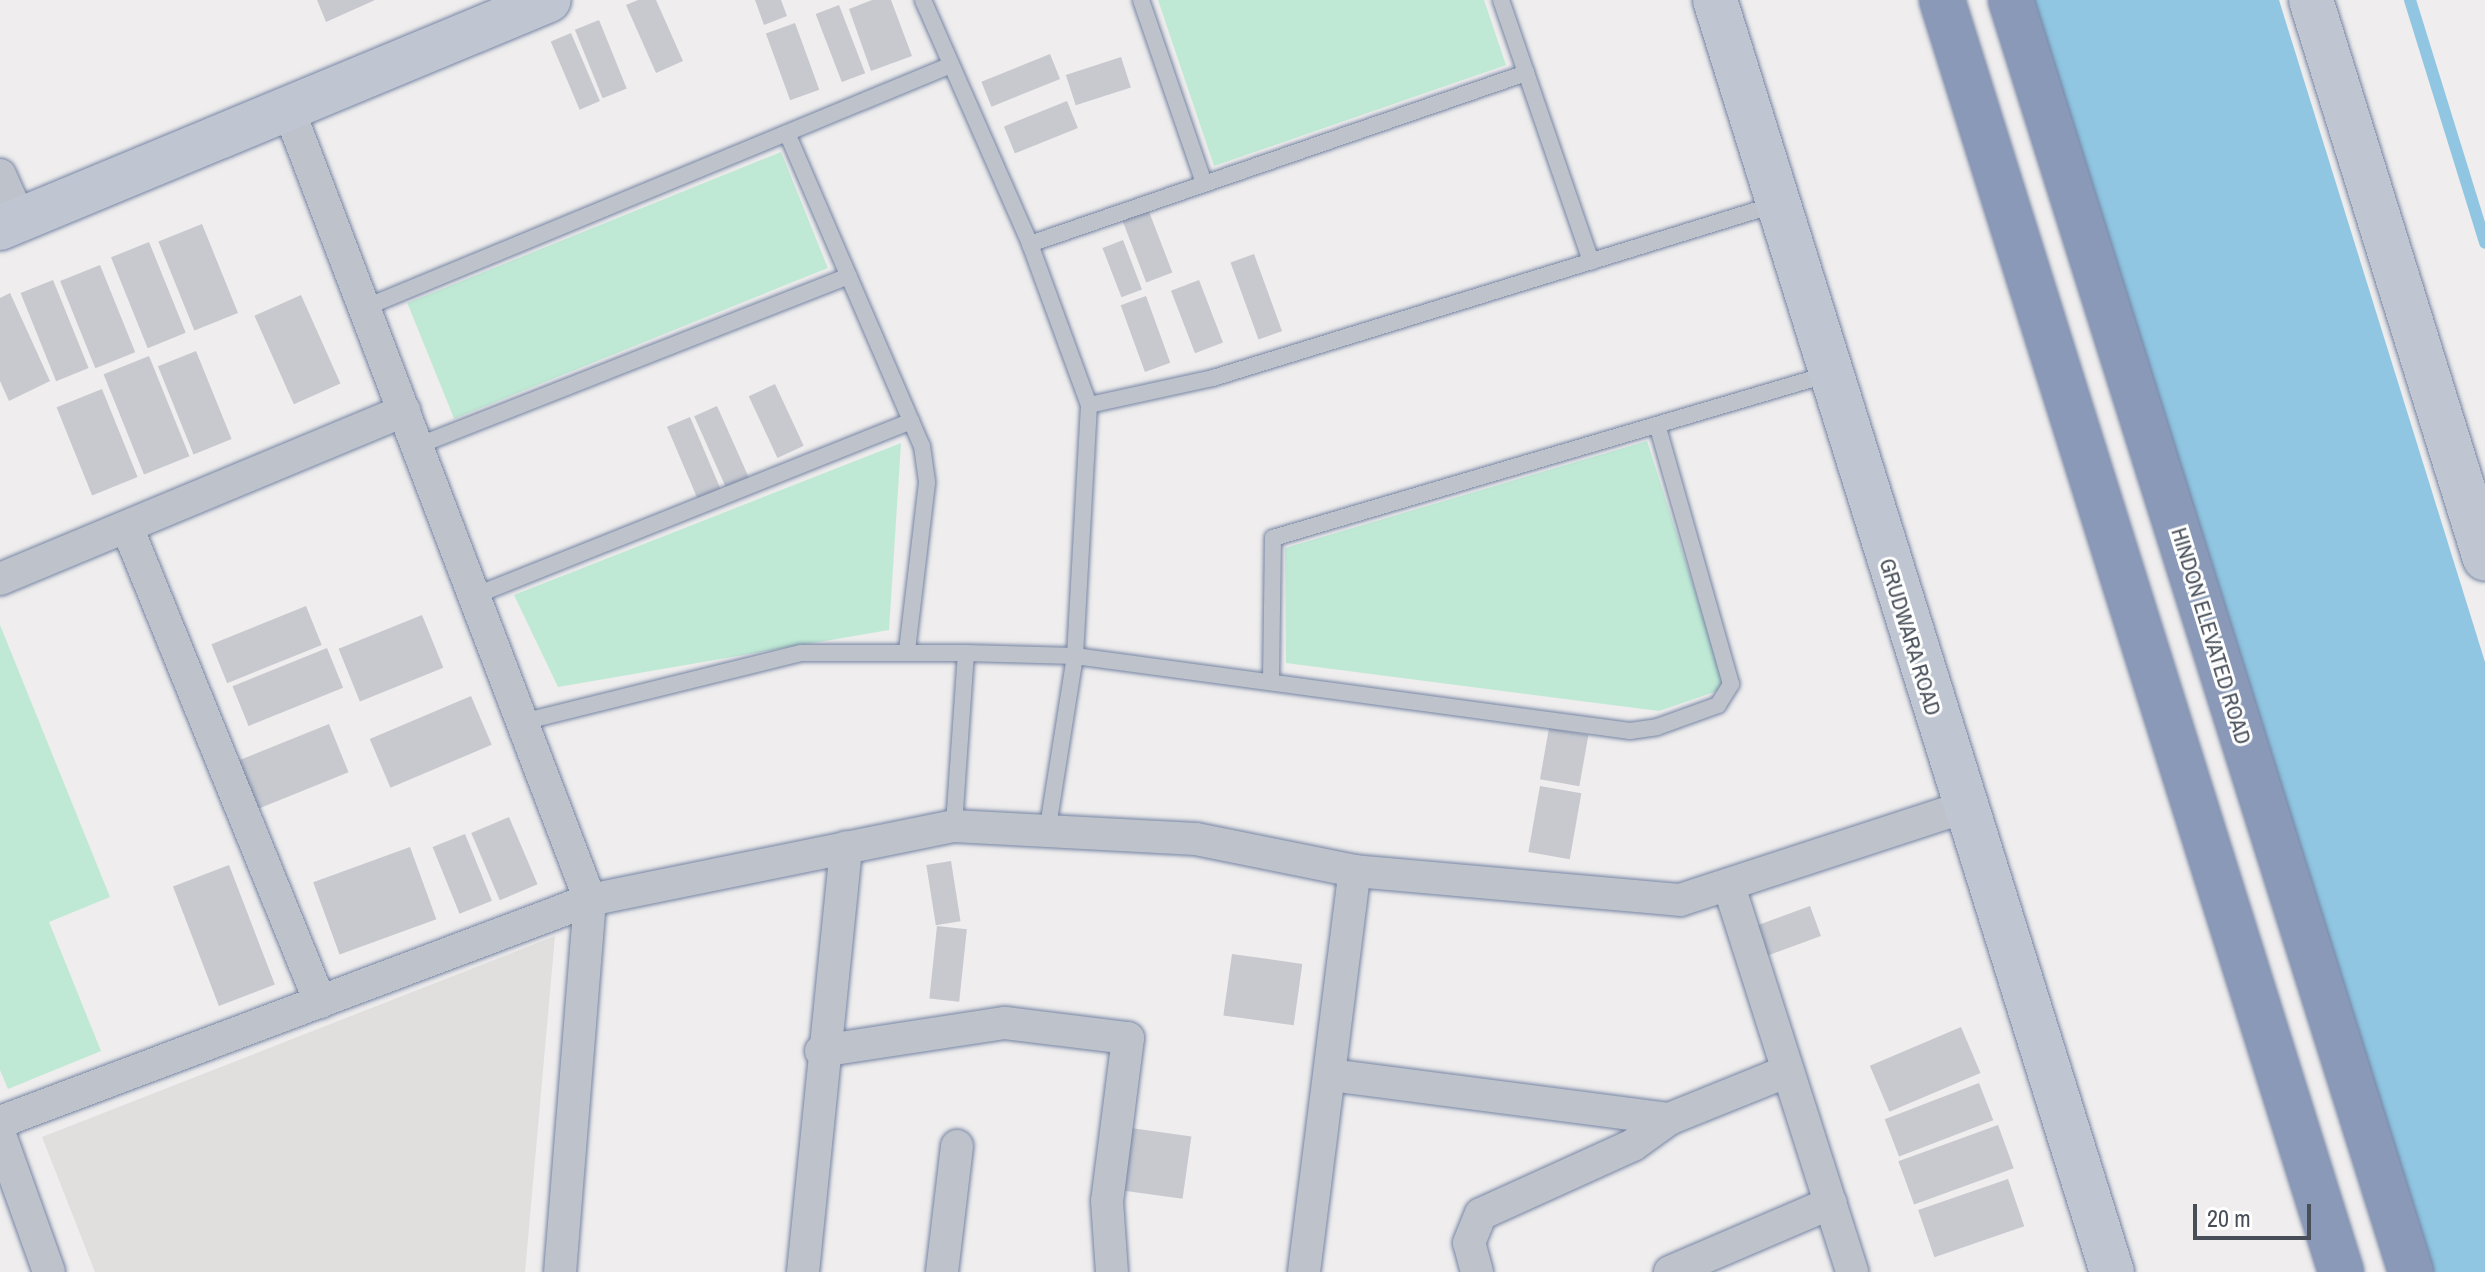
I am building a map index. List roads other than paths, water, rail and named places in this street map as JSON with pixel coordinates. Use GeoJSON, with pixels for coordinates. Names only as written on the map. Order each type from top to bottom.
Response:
{"type":"FeatureCollection","features":[{"type":"Feature","properties":{"kind":"highway"},"geometry":{"type":"LineString","coordinates":[[1942,0],[2341,1272]]}},
{"type":"Feature","properties":{"kind":"highway","name":"HINDON ELEVATED ROAD"},"geometry":{"type":"LineString","coordinates":[[2011,0],[2411,1272]]}},
{"type":"Feature","properties":{"kind":"street"},"geometry":{"type":"LineString","coordinates":[[0,175],[10,224],[549,0]]}},
{"type":"Feature","properties":{"kind":"street","name":"GRUDWARA ROAD"},"geometry":{"type":"LineString","coordinates":[[1715,0],[1964,807],[2112,1272]]}},
{"type":"Feature","properties":{"kind":"street"},"geometry":{"type":"LineString","coordinates":[[2311,0],[2485,559]]}},
{"type":"Feature","properties":{"kind":"street"},"geometry":{"type":"LineString","coordinates":[[288,108],[590,900],[560,1272]]}},
{"type":"Feature","properties":{"kind":"street"},"geometry":{"type":"LineString","coordinates":[[0,579],[404,411]]}},
{"type":"Feature","properties":{"kind":"street"},"geometry":{"type":"LineString","coordinates":[[127,527],[320,1002]]}},
{"type":"Feature","properties":{"kind":"street"},"geometry":{"type":"LineString","coordinates":[[0,1122],[590,900],[954,826],[1048,826],[1196,839],[1355,871],[1630,899],[1680,900],[1730,889],[1964,807]]}},
{"type":"Feature","properties":{"kind":"street"},"geometry":{"type":"LineString","coordinates":[[803,1272],[821,1051],[846,847]]}},
{"type":"Feature","properties":{"kind":"street"},"geometry":{"type":"LineString","coordinates":[[1304,1272],[1355,871]]}},
{"type":"Feature","properties":{"kind":"street"},"geometry":{"type":"LineString","coordinates":[[1730,889],[1852,1272]]}},
{"type":"Feature","properties":{"kind":"street"},"geometry":{"type":"LineString","coordinates":[[821,1051],[1005,1023],[1128,1038],[1107,1201],[1112,1272]]}},
{"type":"Feature","properties":{"kind":"street"},"geometry":{"type":"LineString","coordinates":[[1477,1272],[1469,1243],[1481,1214],[1633,1145],[1669,1119],[1788,1071]]}},
{"type":"Feature","properties":{"kind":"street"},"geometry":{"type":"LineString","coordinates":[[1330,1075],[1669,1119]]}},
{"type":"Feature","properties":{"kind":"street"},"geometry":{"type":"LineString","coordinates":[[0,1135],[49,1272]]}},
{"type":"Feature","properties":{"kind":"street"},"geometry":{"type":"LineString","coordinates":[[942,1272],[957,1146]]}},
{"type":"Feature","properties":{"kind":"street"},"geometry":{"type":"LineString","coordinates":[[1670,1272],[1831,1203]]}},
{"type":"Feature","properties":{"kind":"lane"},"geometry":{"type":"LineString","coordinates":[[923,0],[1030,244],[1089,405],[1075,656],[1048,826]]}},
{"type":"Feature","properties":{"kind":"lane"},"geometry":{"type":"LineString","coordinates":[[1141,0],[1204,183]]}},
{"type":"Feature","properties":{"kind":"lane"},"geometry":{"type":"LineString","coordinates":[[1501,0],[1591,262]]}},
{"type":"Feature","properties":{"kind":"lane"},"geometry":{"type":"LineString","coordinates":[[364,308],[951,65]]}},
{"type":"Feature","properties":{"kind":"lane"},"geometry":{"type":"LineString","coordinates":[[1030,244],[1526,73]]}},
{"type":"Feature","properties":{"kind":"lane"},"geometry":{"type":"LineString","coordinates":[[787,133],[911,421],[927,483],[907,651]]}},
{"type":"Feature","properties":{"kind":"lane"},"geometry":{"type":"LineString","coordinates":[[1089,405],[1213,378],[1777,204]]}},
{"type":"Feature","properties":{"kind":"lane"},"geometry":{"type":"LineString","coordinates":[[417,446],[849,276]]}},
{"type":"Feature","properties":{"kind":"lane"},"geometry":{"type":"LineString","coordinates":[[1271,680],[1273,538],[1829,374]]}},
{"type":"Feature","properties":{"kind":"lane"},"geometry":{"type":"LineString","coordinates":[[474,596],[911,421]]}},
{"type":"Feature","properties":{"kind":"lane"},"geometry":{"type":"LineString","coordinates":[[522,722],[801,653],[907,651],[1075,656],[1271,680],[1630,731],[1718,705],[1731,684],[1727,655],[1657,425]]}},
{"type":"Feature","properties":{"kind":"lane"},"geometry":{"type":"LineString","coordinates":[[954,826],[966,653]]}},
{"type":"Feature","properties":{"kind":"water"},"geometry":{"type":"Polygon","coordinates":[[[2018,0],[2279,0],[2485,662],[2485,1272],[2412,1272],[2018,0]]]}},
{"type":"Feature","properties":{"kind":"waterway"},"geometry":{"type":"LineString","coordinates":[[2410,0],[2485,243]]}}]}
